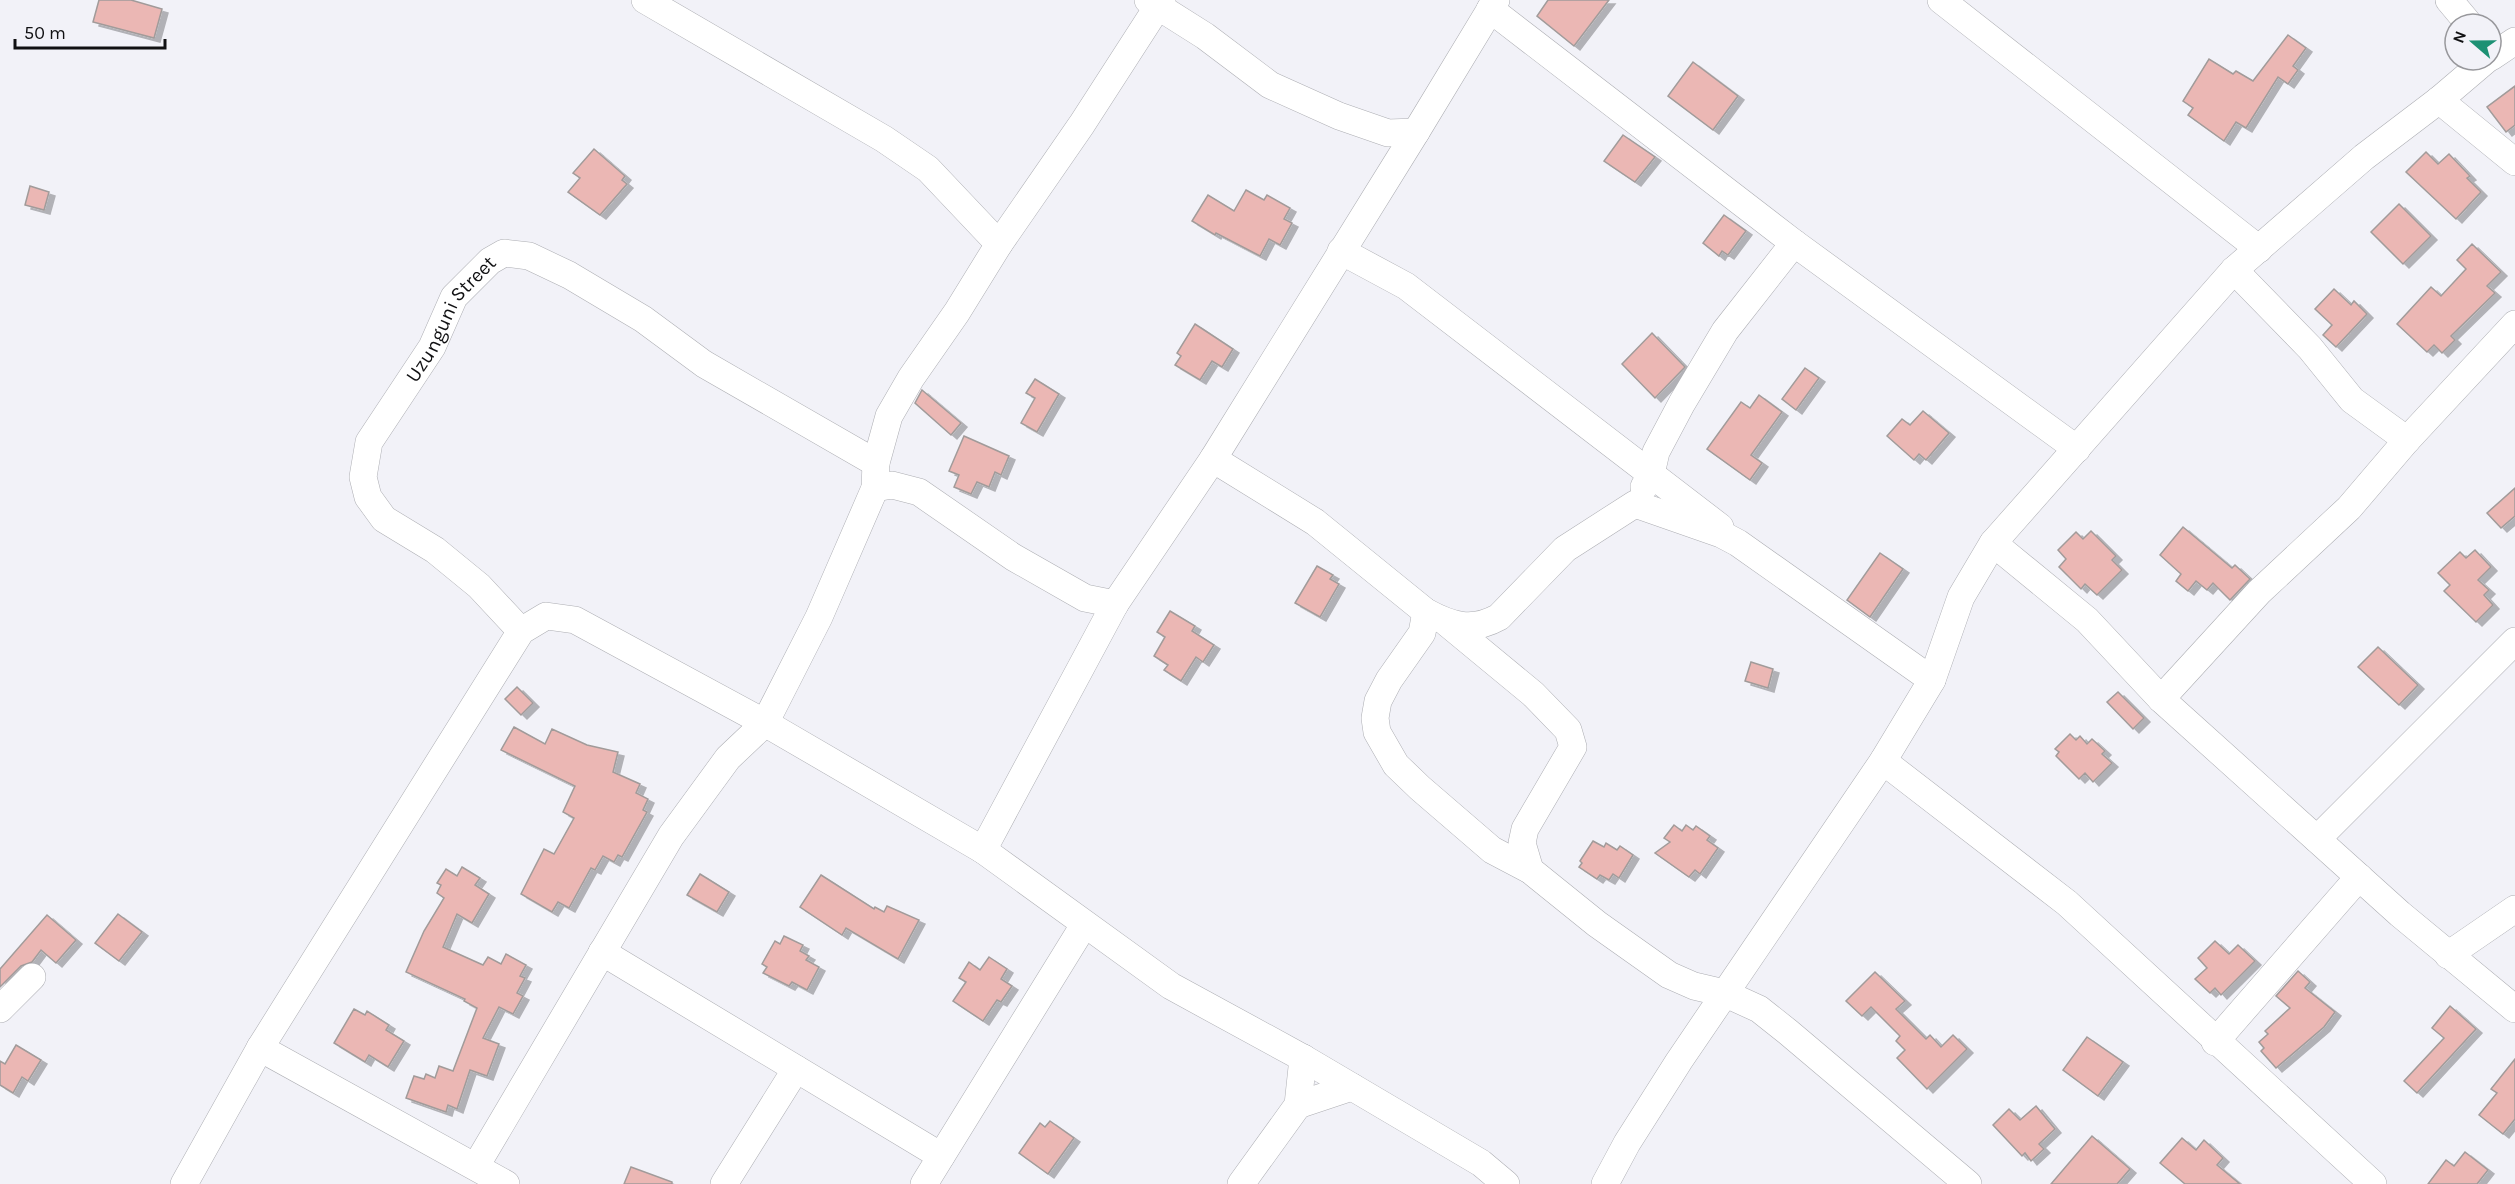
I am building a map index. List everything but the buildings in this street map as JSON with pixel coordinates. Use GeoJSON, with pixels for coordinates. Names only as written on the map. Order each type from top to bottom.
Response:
{"type":"FeatureCollection","features":[{"type":"Feature","properties":{"kind":"street"},"geometry":{"type":"LineString","coordinates":[[645,0],[884,139],[928,169],[999,244]]}},
{"type":"Feature","properties":{"kind":"street"},"geometry":{"type":"LineString","coordinates":[[1941,0],[2259,249]]}},
{"type":"Feature","properties":{"kind":"street"},"geometry":{"type":"LineString","coordinates":[[2449,0],[2459,12]]}},
{"type":"Feature","properties":{"kind":"street"},"geometry":{"type":"LineString","coordinates":[[476,1166],[671,836],[728,758],[765,723],[819,617],[875,476],[889,416],[905,387],[957,312],[999,244],[1082,124],[1156,2],[1269,85],[1339,116],[1388,133],[1416,132]]}},
{"type":"Feature","properties":{"kind":"street"},"geometry":{"type":"LineString","coordinates":[[982,850],[1115,604],[1213,459],[1493,5],[1794,243],[2077,449]]}},
{"type":"Feature","properties":{"kind":"street"},"geometry":{"type":"LineString","coordinates":[[1605,1184],[1627,1143],[1724,993],[1883,761],[1932,680],[1960,597],[1993,543],[2234,270],[2364,157],[2439,100],[2471,72]]}},
{"type":"Feature","properties":{"kind":"street"},"geometry":{"type":"LineString","coordinates":[[2439,100],[2515,162]]}},
{"type":"Feature","properties":{"kind":"street"},"geometry":{"type":"LineString","coordinates":[[1436,617],[1471,626],[1486,624],[1499,617],[1565,549],[1635,504],[1651,474],[1656,452],[1666,432],[1725,332],[1794,243]]}},
{"type":"Feature","properties":{"kind":"street"},"geometry":{"type":"LineString","coordinates":[[1341,251],[1406,286],[1705,514],[1738,543],[1932,680]]}},
{"type":"Feature","properties":{"kind":"street","name":"Uzunguni Street"},"geometry":{"type":"LineString","coordinates":[[521,631],[479,586],[435,550],[384,519],[368,497],[363,477],[369,442],[432,346],[454,297],[490,261],[504,253],[529,256],[569,275],[643,319],[704,364],[875,476]]}},
{"type":"Feature","properties":{"kind":"street"},"geometry":{"type":"LineString","coordinates":[[2234,270],[2310,348],[2352,400],[2407,440]]}},
{"type":"Feature","properties":{"kind":"street"},"geometry":{"type":"LineString","coordinates":[[2161,699],[2259,592],[2349,507],[2407,440],[2515,324]]}},
{"type":"Feature","properties":{"kind":"street"},"geometry":{"type":"LineString","coordinates":[[1213,459],[1315,522],[1533,694],[1568,730],[1573,747],[1525,829],[1522,843],[1530,870]]}},
{"type":"Feature","properties":{"kind":"street"},"geometry":{"type":"LineString","coordinates":[[875,476],[892,485],[919,492],[1013,557],[1085,598],[1115,604]]}},
{"type":"Feature","properties":{"kind":"street"},"geometry":{"type":"LineString","coordinates":[[1635,504],[1721,534],[1738,543]]}},
{"type":"Feature","properties":{"kind":"street"},"geometry":{"type":"LineString","coordinates":[[1993,543],[2087,620],[2161,699],[2359,877],[2448,955],[2515,1009]]}},
{"type":"Feature","properties":{"kind":"street"},"geometry":{"type":"LineString","coordinates":[[184,1184],[260,1048],[521,631],[546,616],[575,620],[765,723],[982,850],[1171,986],[1303,1058],[1481,1163],[1506,1184]]}},
{"type":"Feature","properties":{"kind":"street"},"geometry":{"type":"LineString","coordinates":[[1436,617],[1389,680],[1378,701],[1374,718],[1377,732],[1396,765],[1420,789],[1492,850],[1530,870],[1597,924],[1669,975],[1694,986],[1724,993],[1759,1009],[1968,1184]]}},
{"type":"Feature","properties":{"kind":"street"},"geometry":{"type":"LineString","coordinates":[[2317,839],[2515,640]]}},
{"type":"Feature","properties":{"kind":"street"},"geometry":{"type":"LineString","coordinates":[[1883,761],[2067,903],[2373,1184]]}},
{"type":"Feature","properties":{"kind":"street"},"geometry":{"type":"LineString","coordinates":[[2216,1042],[2359,877]]}},
{"type":"Feature","properties":{"kind":"street"},"geometry":{"type":"LineString","coordinates":[[2448,955],[2515,909]]}},
{"type":"Feature","properties":{"kind":"street"},"geometry":{"type":"LineString","coordinates":[[924,1184],[1084,925]]}},
{"type":"Feature","properties":{"kind":"street"},"geometry":{"type":"LineString","coordinates":[[602,952],[941,1156]]}},
{"type":"Feature","properties":{"kind":"street"},"geometry":{"type":"LineString","coordinates":[[0,1009],[32,978]]}},
{"type":"Feature","properties":{"kind":"street"},"geometry":{"type":"LineString","coordinates":[[260,1048],[506,1184]]}},
{"type":"Feature","properties":{"kind":"street"},"geometry":{"type":"LineString","coordinates":[[1241,1184],[1298,1104],[1303,1058]]}},
{"type":"Feature","properties":{"kind":"street"},"geometry":{"type":"LineString","coordinates":[[724,1184],[796,1069]]}},
{"type":"Feature","properties":{"kind":"street"},"geometry":{"type":"LineString","coordinates":[[1298,1104],[1352,1087]]}}]}
